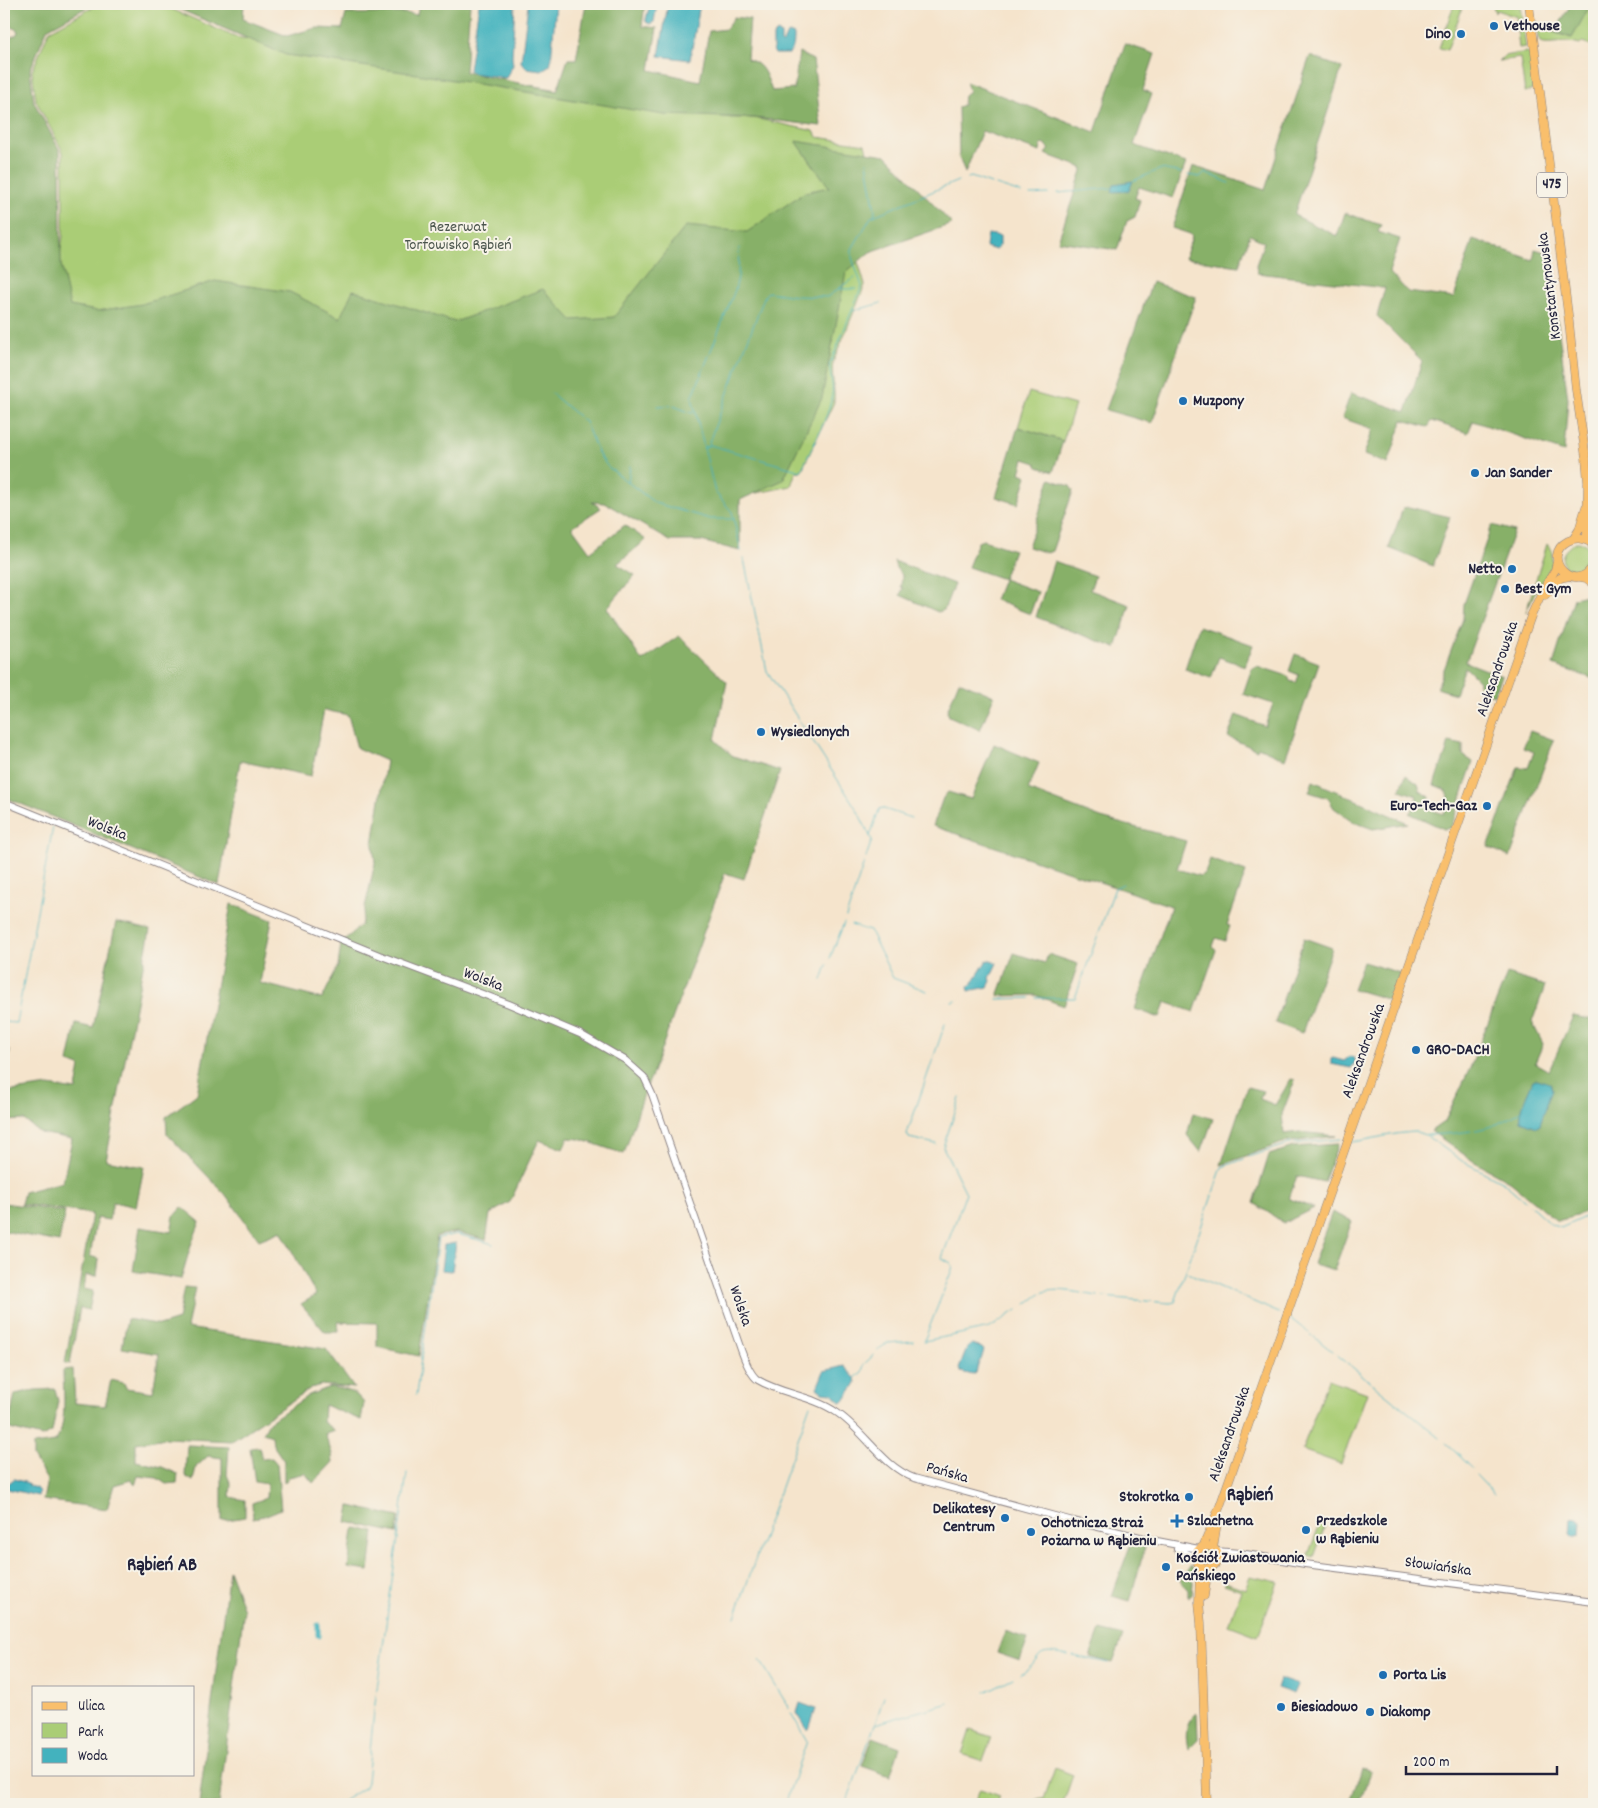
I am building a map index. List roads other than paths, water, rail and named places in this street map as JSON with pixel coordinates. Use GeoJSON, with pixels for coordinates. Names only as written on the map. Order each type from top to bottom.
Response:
{"type":"FeatureCollection","features":[{"type":"Feature","properties":{"kind":"main road","name":"Konstantynowska"},"geometry":{"type":"LineString","coordinates":[[1529,4],[1586,458],[1588,482],[1587,535],[1592,545]]}},
{"type":"Feature","properties":{"kind":"main road","name":"Konstantynowska"},"geometry":{"type":"LineString","coordinates":[[1574,538],[1579,530],[1587,505]]}},
{"type":"Feature","properties":{"kind":"main road","name":"475"},"geometry":{"type":"LineString","coordinates":[[1557,562],[1560,548],[1574,538],[1580,538],[1592,545]]}},
{"type":"Feature","properties":{"kind":"main road"},"geometry":{"type":"LineString","coordinates":[[1557,562],[1561,570],[1569,576],[1586,578],[1594,584]]}},
{"type":"Feature","properties":{"kind":"main road","name":"Aleksandrowska"},"geometry":{"type":"LineString","coordinates":[[1199,1551],[1220,1506],[1535,606],[1555,570],[1557,562]]}},
{"type":"Feature","properties":{"kind":"main road"},"geometry":{"type":"LineString","coordinates":[[1580,577],[1588,573],[1594,564]]}},
{"type":"Feature","properties":{"kind":"main road","name":"Aleksandrowska"},"geometry":{"type":"LineString","coordinates":[[1535,606],[1557,580],[1569,576]]}},
{"type":"Feature","properties":{"kind":"main road","name":"Aleksandrowska"},"geometry":{"type":"LineString","coordinates":[[1215,1550],[1220,1506]]}},
{"type":"Feature","properties":{"kind":"main road"},"geometry":{"type":"LineString","coordinates":[[1207,1804],[1199,1602],[1199,1551],[1208,1546],[1215,1550]]}},
{"type":"Feature","properties":{"kind":"main road","name":"475"},"geometry":{"type":"LineString","coordinates":[[1215,1550],[1217,1561]]}},
{"type":"Feature","properties":{"kind":"main road"},"geometry":{"type":"LineString","coordinates":[[1200,1565],[1208,1568],[1217,1561]]}},
{"type":"Feature","properties":{"kind":"main road"},"geometry":{"type":"LineString","coordinates":[[1201,1623],[1208,1568]]}},
{"type":"Feature","properties":{"kind":"street","name":"Wolska"},"geometry":{"type":"LineString","coordinates":[[4,802],[379,955],[509,1004],[580,1034],[625,1060],[644,1077],[652,1094],[738,1344],[746,1363],[757,1380]]}},
{"type":"Feature","properties":{"kind":"street","name":"Pańska"},"geometry":{"type":"LineString","coordinates":[[757,1380],[821,1404],[836,1412],[853,1426],[891,1465],[907,1476],[1015,1506],[1199,1551]]}},
{"type":"Feature","properties":{"kind":"street","name":"Słowiańska"},"geometry":{"type":"LineString","coordinates":[[1215,1550],[1594,1602]]}},
{"type":"Feature","properties":{"kind":"street","name":"Słowiańska"},"geometry":{"type":"LineString","coordinates":[[1217,1561],[1227,1558],[1278,1560]]}},
{"type":"Feature","properties":{"kind":"water"},"geometry":{"type":"Polygon","coordinates":[[[479,4],[515,4],[513,65],[506,78],[472,73],[469,70],[479,4]]]}},
{"type":"Feature","properties":{"kind":"water"},"geometry":{"type":"Polygon","coordinates":[[[528,4],[556,4],[551,61],[550,65],[542,70],[526,68],[521,62],[528,4]]]}},
{"type":"Feature","properties":{"kind":"water"},"geometry":{"type":"Polygon","coordinates":[[[650,4],[657,4],[654,22],[650,24],[646,22],[646,19],[650,4]]]}},
{"type":"Feature","properties":{"kind":"water"},"geometry":{"type":"Polygon","coordinates":[[[668,4],[700,4],[690,60],[659,56],[668,4]]]}},
{"type":"Feature","properties":{"kind":"water"},"geometry":{"type":"Polygon","coordinates":[[[777,32],[781,34],[781,43],[783,44],[786,35],[789,33],[794,35],[793,48],[789,54],[775,54],[773,50],[773,36],[777,32]]]}},
{"type":"Feature","properties":{"kind":"water"},"geometry":{"type":"Polygon","coordinates":[[[1133,181],[1129,191],[1112,192],[1114,184],[1133,181]]]}},
{"type":"Feature","properties":{"kind":"water"},"geometry":{"type":"Polygon","coordinates":[[[988,234],[1000,236],[1000,245],[996,250],[986,247],[988,234]]]}},
{"type":"Feature","properties":{"kind":"water"},"geometry":{"type":"Polygon","coordinates":[[[987,960],[997,963],[988,987],[969,991],[968,987],[972,984],[987,960]]]}},
{"type":"Feature","properties":{"kind":"water"},"geometry":{"type":"Polygon","coordinates":[[[1350,1056],[1353,1057],[1355,1062],[1351,1068],[1331,1064],[1331,1059],[1333,1058],[1344,1061],[1350,1056]]]}},
{"type":"Feature","properties":{"kind":"water"},"geometry":{"type":"Polygon","coordinates":[[[1536,1079],[1550,1083],[1552,1089],[1540,1125],[1537,1127],[1521,1121],[1526,1095],[1533,1080],[1536,1079]]]}},
{"type":"Feature","properties":{"kind":"water"},"geometry":{"type":"Polygon","coordinates":[[[456,1243],[452,1271],[441,1270],[444,1245],[456,1243]]]}},
{"type":"Feature","properties":{"kind":"water"},"geometry":{"type":"Polygon","coordinates":[[[972,1344],[984,1350],[976,1373],[973,1375],[961,1372],[959,1369],[967,1348],[972,1344]]]}},
{"type":"Feature","properties":{"kind":"water"},"geometry":{"type":"Polygon","coordinates":[[[844,1366],[855,1378],[856,1383],[844,1401],[840,1402],[832,1393],[822,1392],[817,1388],[824,1371],[844,1366]]]}},
{"type":"Feature","properties":{"kind":"water"},"geometry":{"type":"Polygon","coordinates":[[[14,1479],[28,1483],[29,1486],[36,1488],[39,1492],[38,1496],[8,1489],[5,1486],[14,1479]]]}},
{"type":"Feature","properties":{"kind":"water"},"geometry":{"type":"Polygon","coordinates":[[[1576,1518],[1581,1522],[1580,1535],[1572,1537],[1570,1533],[1571,1519],[1576,1518]]]}},
{"type":"Feature","properties":{"kind":"water"},"geometry":{"type":"Polygon","coordinates":[[[1280,1679],[1298,1685],[1294,1694],[1277,1688],[1280,1679]]]}},
{"type":"Feature","properties":{"kind":"water"},"geometry":{"type":"Polygon","coordinates":[[[800,1703],[816,1709],[809,1729],[807,1729],[797,1713],[800,1703]]]}},
{"type":"Feature","properties":{"kind":"waterway"},"geometry":{"type":"LineString","coordinates":[[867,162],[875,211],[874,216]]}},
{"type":"Feature","properties":{"kind":"waterway"},"geometry":{"type":"LineString","coordinates":[[1133,181],[1161,169],[1182,173]]}},
{"type":"Feature","properties":{"kind":"waterway"},"geometry":{"type":"LineString","coordinates":[[1188,175],[1200,177],[1205,172],[1229,183]]}},
{"type":"Feature","properties":{"kind":"waterway"},"geometry":{"type":"LineString","coordinates":[[968,178],[971,177],[991,184]]}},
{"type":"Feature","properties":{"kind":"waterway"},"geometry":{"type":"LineString","coordinates":[[703,448],[710,445],[801,471],[827,414],[832,391],[830,364],[862,286],[852,258],[852,249],[871,217],[958,181]]}},
{"type":"Feature","properties":{"kind":"waterway"},"geometry":{"type":"LineString","coordinates":[[996,185],[1021,193]]}},
{"type":"Feature","properties":{"kind":"waterway"},"geometry":{"type":"LineString","coordinates":[[1058,193],[1112,188]]}},
{"type":"Feature","properties":{"kind":"waterway"},"geometry":{"type":"LineString","coordinates":[[1030,195],[1048,194]]}},
{"type":"Feature","properties":{"kind":"waterway"},"geometry":{"type":"LineString","coordinates":[[739,248],[738,277],[735,290],[692,398],[715,492],[732,512],[741,551]]}},
{"type":"Feature","properties":{"kind":"waterway"},"geometry":{"type":"LineString","coordinates":[[710,445],[709,442],[765,295],[768,292],[796,296],[827,297],[855,277]]}},
{"type":"Feature","properties":{"kind":"waterway"},"geometry":{"type":"LineString","coordinates":[[839,289],[856,289]]}},
{"type":"Feature","properties":{"kind":"waterway"},"geometry":{"type":"LineString","coordinates":[[853,311],[881,303]]}},
{"type":"Feature","properties":{"kind":"waterway"},"geometry":{"type":"LineString","coordinates":[[551,393],[585,422],[599,455],[608,467],[655,503],[710,519],[734,519]]}},
{"type":"Feature","properties":{"kind":"waterway"},"geometry":{"type":"LineString","coordinates":[[658,406],[671,405],[693,413]]}},
{"type":"Feature","properties":{"kind":"waterway"},"geometry":{"type":"LineString","coordinates":[[628,483],[630,466]]}},
{"type":"Feature","properties":{"kind":"waterway"},"geometry":{"type":"LineString","coordinates":[[744,559],[767,671],[856,808],[872,840],[866,857]]}},
{"type":"Feature","properties":{"kind":"waterway"},"geometry":{"type":"LineString","coordinates":[[870,836],[881,808],[911,818]]}},
{"type":"Feature","properties":{"kind":"waterway"},"geometry":{"type":"LineString","coordinates":[[4,1022],[16,1023],[53,827]]}},
{"type":"Feature","properties":{"kind":"waterway"},"geometry":{"type":"LineString","coordinates":[[846,917],[864,863]]}},
{"type":"Feature","properties":{"kind":"waterway"},"geometry":{"type":"LineString","coordinates":[[1036,998],[1075,998],[1115,888],[1123,884]]}},
{"type":"Feature","properties":{"kind":"waterway"},"geometry":{"type":"LineString","coordinates":[[830,958],[844,923]]}},
{"type":"Feature","properties":{"kind":"waterway"},"geometry":{"type":"LineString","coordinates":[[851,925],[870,931],[893,978],[927,991]]}},
{"type":"Feature","properties":{"kind":"waterway"},"geometry":{"type":"LineString","coordinates":[[822,980],[827,965]]}},
{"type":"Feature","properties":{"kind":"waterway"},"geometry":{"type":"LineString","coordinates":[[997,999],[1030,998]]}},
{"type":"Feature","properties":{"kind":"waterway"},"geometry":{"type":"LineString","coordinates":[[952,1002],[956,1001]]}},
{"type":"Feature","properties":{"kind":"waterway"},"geometry":{"type":"LineString","coordinates":[[936,1144],[909,1138],[907,1134],[945,1024]]}},
{"type":"Feature","properties":{"kind":"waterway"},"geometry":{"type":"LineString","coordinates":[[960,1098],[943,1147],[966,1193],[942,1258],[951,1263],[953,1267],[924,1341],[990,1328],[1017,1310]]}},
{"type":"Feature","properties":{"kind":"waterway"},"geometry":{"type":"LineString","coordinates":[[1353,1142],[1416,1132],[1427,1135],[1477,1130],[1500,1123],[1521,1111]]}},
{"type":"Feature","properties":{"kind":"waterway"},"geometry":{"type":"LineString","coordinates":[[1428,1137],[1462,1161],[1503,1182],[1525,1201]]}},
{"type":"Feature","properties":{"kind":"waterway"},"geometry":{"type":"LineString","coordinates":[[1248,1157],[1289,1144],[1340,1139]]}},
{"type":"Feature","properties":{"kind":"waterway"},"geometry":{"type":"LineString","coordinates":[[1103,1297],[1175,1302],[1222,1167],[1244,1159]]}},
{"type":"Feature","properties":{"kind":"waterway"},"geometry":{"type":"LineString","coordinates":[[1530,1205],[1552,1225],[1561,1228],[1591,1214]]}},
{"type":"Feature","properties":{"kind":"waterway"},"geometry":{"type":"LineString","coordinates":[[416,1395],[438,1238],[457,1234],[493,1244]]}},
{"type":"Feature","properties":{"kind":"waterway"},"geometry":{"type":"LineString","coordinates":[[1186,1272],[1279,1313]]}},
{"type":"Feature","properties":{"kind":"waterway"},"geometry":{"type":"LineString","coordinates":[[1027,1304],[1042,1293],[1050,1291],[1098,1296]]}},
{"type":"Feature","properties":{"kind":"waterway"},"geometry":{"type":"LineString","coordinates":[[1291,1319],[1332,1351]]}},
{"type":"Feature","properties":{"kind":"waterway"},"geometry":{"type":"LineString","coordinates":[[878,1350],[887,1343],[913,1341]]}},
{"type":"Feature","properties":{"kind":"waterway"},"geometry":{"type":"LineString","coordinates":[[1336,1354],[1440,1438]]}},
{"type":"Feature","properties":{"kind":"waterway"},"geometry":{"type":"LineString","coordinates":[[855,1378],[862,1372],[864,1364],[874,1355]]}},
{"type":"Feature","properties":{"kind":"waterway"},"geometry":{"type":"LineString","coordinates":[[735,1617],[810,1405]]}},
{"type":"Feature","properties":{"kind":"waterway"},"geometry":{"type":"LineString","coordinates":[[1446,1443],[1472,1468]]}},
{"type":"Feature","properties":{"kind":"waterway"},"geometry":{"type":"LineString","coordinates":[[338,1804],[365,1787],[367,1782],[374,1711],[407,1473]]}},
{"type":"Feature","properties":{"kind":"waterway"},"geometry":{"type":"LineString","coordinates":[[1476,1475],[1494,1494]]}},
{"type":"Feature","properties":{"kind":"waterway"},"geometry":{"type":"LineString","coordinates":[[318,1625],[318,1635]]}},
{"type":"Feature","properties":{"kind":"waterway"},"geometry":{"type":"LineString","coordinates":[[1021,1674],[1029,1669],[1043,1653],[1068,1655]]}},
{"type":"Feature","properties":{"kind":"waterway"},"geometry":{"type":"LineString","coordinates":[[1073,1656],[1109,1663]]}},
{"type":"Feature","properties":{"kind":"waterway"},"geometry":{"type":"LineString","coordinates":[[760,1660],[789,1708]]}},
{"type":"Feature","properties":{"kind":"waterway"},"geometry":{"type":"LineString","coordinates":[[985,1692],[1013,1678]]}},
{"type":"Feature","properties":{"kind":"waterway"},"geometry":{"type":"LineString","coordinates":[[875,1724],[884,1696]]}},
{"type":"Feature","properties":{"kind":"waterway"},"geometry":{"type":"LineString","coordinates":[[846,1804],[875,1724],[949,1703]]}},
{"type":"Feature","properties":{"kind":"waterway"},"geometry":{"type":"LineString","coordinates":[[785,1804],[807,1741],[791,1713]]}},
{"type":"Feature","properties":{"kind":"place","name":"Vethouse"},"geometry":{"type":"Point","coordinates":[1494,26]}},
{"type":"Feature","properties":{"kind":"place","name":"Dino"},"geometry":{"type":"Point","coordinates":[1461,34]}},
{"type":"Feature","properties":{"kind":"place","name":"Muzpony"},"geometry":{"type":"Point","coordinates":[1183,401]}},
{"type":"Feature","properties":{"kind":"place","name":"Jan Sander"},"geometry":{"type":"Point","coordinates":[1475,473]}},
{"type":"Feature","properties":{"kind":"place","name":"Netto"},"geometry":{"type":"Point","coordinates":[1512,569]}},
{"type":"Feature","properties":{"kind":"place","name":"Best Gym"},"geometry":{"type":"Point","coordinates":[1505,589]}},
{"type":"Feature","properties":{"kind":"place","name":"Wysiedlonych"},"geometry":{"type":"Point","coordinates":[761,732]}},
{"type":"Feature","properties":{"kind":"place","name":"Euro-Tech-Gaz"},"geometry":{"type":"Point","coordinates":[1487,806]}},
{"type":"Feature","properties":{"kind":"place","name":"GRO-DACH"},"geometry":{"type":"Point","coordinates":[1416,1050]}},
{"type":"Feature","properties":{"kind":"place","name":"Stokrotka"},"geometry":{"type":"Point","coordinates":[1189,1497]}},
{"type":"Feature","properties":{"kind":"place","name":"Delikatesy Centrum"},"geometry":{"type":"Point","coordinates":[1005,1518]}},
{"type":"Feature","properties":{"kind":"place","name":"Szlachetna"},"geometry":{"type":"Point","coordinates":[1177,1521]}},
{"type":"Feature","properties":{"kind":"place","name":"Przedszkole w Rąbieniu"},"geometry":{"type":"Point","coordinates":[1306,1530]}},
{"type":"Feature","properties":{"kind":"place","name":"Ochotnicza Straż Pożarna w Rąbieniu"},"geometry":{"type":"Point","coordinates":[1031,1532]}},
{"type":"Feature","properties":{"kind":"place","name":"Kościół Zwiastowania Pańskiego"},"geometry":{"type":"Point","coordinates":[1166,1567]}},
{"type":"Feature","properties":{"kind":"place","name":"Porta Lis"},"geometry":{"type":"Point","coordinates":[1383,1675]}},
{"type":"Feature","properties":{"kind":"place","name":"Biesiadowo"},"geometry":{"type":"Point","coordinates":[1281,1707]}},
{"type":"Feature","properties":{"kind":"place","name":"Diakomp"},"geometry":{"type":"Point","coordinates":[1370,1712]}},
{"type":"Feature","properties":{"kind":"district","name":"Rąbień"},"geometry":{"type":"Point","coordinates":[1250,1496]}},
{"type":"Feature","properties":{"kind":"district","name":"Rąbień AB"},"geometry":{"type":"Point","coordinates":[162,1566]}},
{"type":"Feature","properties":{"kind":"park label","name":"Rezerwat Torfowisko Rąbień"},"geometry":{"type":"Point","coordinates":[458,236]}}]}
